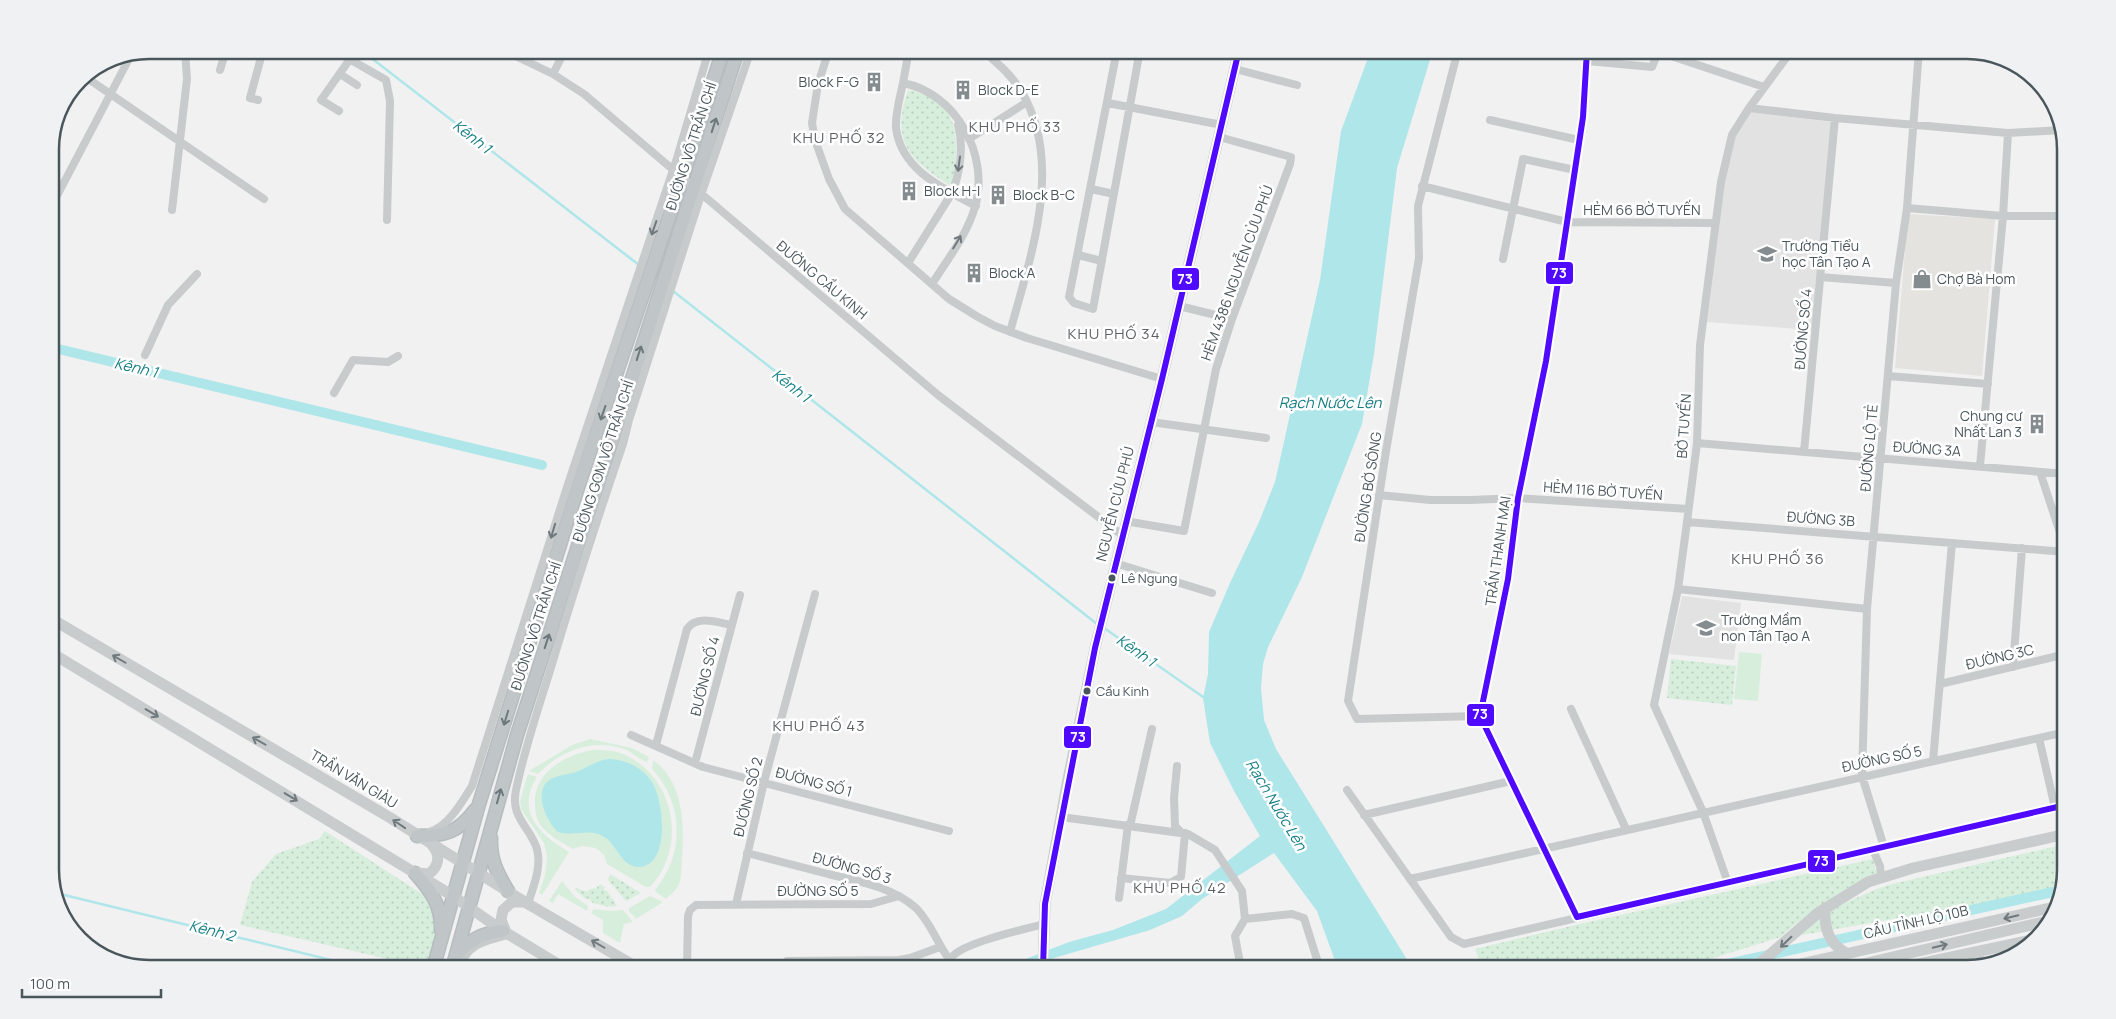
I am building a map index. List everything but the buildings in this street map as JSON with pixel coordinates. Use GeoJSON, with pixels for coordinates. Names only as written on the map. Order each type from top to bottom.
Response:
{"type":"FeatureCollection","features":[{"type":"Feature","properties":{"kind":"highway","name":"ĐƯỜNG VÕ TRẦN CHÍ"},"geometry":{"type":"LineString","coordinates":[[436,958],[479,804],[635,299],[659,246],[678,175],[720,59]]}},
{"type":"Feature","properties":{"kind":"highway","name":"ĐƯỜNG VÕ TRẦN CHÍ"},"geometry":{"type":"LineString","coordinates":[[456,960],[468,907],[517,735],[660,306],[672,250],[697,192],[735,59]]}},
{"type":"Feature","properties":{"kind":"highway"},"geometry":{"type":"LineString","coordinates":[[417,836],[436,836],[454,831],[467,821],[479,804]]}},
{"type":"Feature","properties":{"kind":"highway"},"geometry":{"type":"LineString","coordinates":[[492,822],[492,859],[496,871],[508,891]]}},
{"type":"Feature","properties":{"kind":"highway"},"geometry":{"type":"LineString","coordinates":[[413,871],[431,891],[441,916],[436,958]]}},
{"type":"Feature","properties":{"kind":"highway"},"geometry":{"type":"LineString","coordinates":[[458,960],[475,938],[483,934],[506,933]]}},
{"type":"Feature","properties":{"kind":"main road","name":"NGUYỄN CỬU PHÚ"},"geometry":{"type":"LineString","coordinates":[[1043,960],[1045,904],[1095,648],[1125,521],[1162,379],[1237,59]]}},
{"type":"Feature","properties":{"kind":"main road","name":"TRẦN VĂN GIÀU"},"geometry":{"type":"LineString","coordinates":[[59,623],[389,817],[528,904],[624,960]]}},
{"type":"Feature","properties":{"kind":"main road"},"geometry":{"type":"LineString","coordinates":[[59,657],[413,871],[506,933],[551,960]]}},
{"type":"Feature","properties":{"kind":"main road"},"geometry":{"type":"LineString","coordinates":[[1764,960],[1850,892],[1882,877],[1913,868],[2057,836]]}},
{"type":"Feature","properties":{"kind":"main road"},"geometry":{"type":"LineString","coordinates":[[413,871],[424,875],[429,874],[436,866],[438,856],[429,843]]}},
{"type":"Feature","properties":{"kind":"main road"},"geometry":{"type":"LineString","coordinates":[[506,933],[500,920],[503,910],[507,905],[517,901],[528,904]]}},
{"type":"Feature","properties":{"kind":"main road","name":"CẦU TỈNH LỘ 10B"},"geometry":{"type":"LineString","coordinates":[[1817,960],[2048,908]]}},
{"type":"Feature","properties":{"kind":"main road"},"geometry":{"type":"LineString","coordinates":[[1823,912],[1828,935],[1833,944],[1846,953]]}},
{"type":"Feature","properties":{"kind":"main road","name":"CẦU TỈNH LỘ 10B"},"geometry":{"type":"LineString","coordinates":[[1880,960],[2040,923]]}},
{"type":"Feature","properties":{"kind":"main road"},"geometry":{"type":"LineString","coordinates":[[1936,960],[2021,942]]}},
{"type":"Feature","properties":{"kind":"street"},"geometry":{"type":"LineString","coordinates":[[172,210],[187,80],[186,59]]}},
{"type":"Feature","properties":{"kind":"street"},"geometry":{"type":"LineString","coordinates":[[220,70],[223,59]]}},
{"type":"Feature","properties":{"kind":"street"},"geometry":{"type":"LineString","coordinates":[[258,100],[250,98],[261,59]]}},
{"type":"Feature","properties":{"kind":"street"},"geometry":{"type":"LineString","coordinates":[[339,111],[321,100],[350,59],[386,80],[390,101],[387,220]]}},
{"type":"Feature","properties":{"kind":"street","name":"ĐƯỜNG CẦU KINH"},"geometry":{"type":"LineString","coordinates":[[524,59],[553,74],[584,94],[938,395],[1122,536]]}},
{"type":"Feature","properties":{"kind":"street"},"geometry":{"type":"LineString","coordinates":[[553,74],[560,59]]}},
{"type":"Feature","properties":{"kind":"street"},"geometry":{"type":"LineString","coordinates":[[678,175],[707,59]]}},
{"type":"Feature","properties":{"kind":"street"},"geometry":{"type":"LineString","coordinates":[[697,192],[748,59]]}},
{"type":"Feature","properties":{"kind":"street"},"geometry":{"type":"LineString","coordinates":[[826,59],[818,84],[812,123],[815,140],[829,179],[845,209],[949,298],[978,317],[1010,332],[1162,379]]}},
{"type":"Feature","properties":{"kind":"street"},"geometry":{"type":"LineString","coordinates":[[907,59],[896,126],[899,140],[906,154],[923,175],[976,206]]}},
{"type":"Feature","properties":{"kind":"street"},"geometry":{"type":"LineString","coordinates":[[993,59],[1008,72],[1027,102],[1042,152],[1042,181],[1033,240],[1010,332]]}},
{"type":"Feature","properties":{"kind":"street"},"geometry":{"type":"LineString","coordinates":[[1115,59],[1069,298],[1074,303],[1094,309],[1138,59]]}},
{"type":"Feature","properties":{"kind":"street","name":"ĐƯỜNG BỜ SÔNG"},"geometry":{"type":"LineString","coordinates":[[1456,59],[1418,206],[1419,258],[1379,495],[1348,702],[1357,719],[1480,716]]}},
{"type":"Feature","properties":{"kind":"street"},"geometry":{"type":"LineString","coordinates":[[1586,61],[1652,67],[1655,59]]}},
{"type":"Feature","properties":{"kind":"street"},"geometry":{"type":"LineString","coordinates":[[1680,59],[1764,87]]}},
{"type":"Feature","properties":{"kind":"street","name":"BỜ TUYẾN"},"geometry":{"type":"LineString","coordinates":[[1728,883],[1703,812],[1654,705],[1678,589],[1687,522],[1697,443],[1700,345],[1721,182],[1732,136],[1749,108],[1785,59]]}},
{"type":"Feature","properties":{"kind":"street","name":"ĐƯỜNG LỘ TẺ"},"geometry":{"type":"LineString","coordinates":[[1884,847],[1862,776],[1867,609],[1896,283],[1907,208],[1918,59]]}},
{"type":"Feature","properties":{"kind":"street"},"geometry":{"type":"LineString","coordinates":[[59,193],[128,61]]}},
{"type":"Feature","properties":{"kind":"street","name":"TRẦN THANH MẠI"},"geometry":{"type":"LineString","coordinates":[[1480,716],[1508,580],[1518,498],[1546,361],[1583,117],[1586,61]]}},
{"type":"Feature","properties":{"kind":"street"},"geometry":{"type":"LineString","coordinates":[[1235,68],[1297,85]]}},
{"type":"Feature","properties":{"kind":"street"},"geometry":{"type":"LineString","coordinates":[[340,74],[357,85]]}},
{"type":"Feature","properties":{"kind":"street"},"geometry":{"type":"LineString","coordinates":[[90,80],[264,198]]}},
{"type":"Feature","properties":{"kind":"street"},"geometry":{"type":"LineString","coordinates":[[903,83],[920,87],[944,101],[956,116],[969,139],[978,175],[976,206],[970,220],[932,284]]}},
{"type":"Feature","properties":{"kind":"street"},"geometry":{"type":"LineString","coordinates":[[969,139],[1027,102]]}},
{"type":"Feature","properties":{"kind":"street"},"geometry":{"type":"LineString","coordinates":[[1108,103],[1222,124]]}},
{"type":"Feature","properties":{"kind":"street"},"geometry":{"type":"LineString","coordinates":[[1749,108],[1835,118],[2008,132],[2056,130]]}},
{"type":"Feature","properties":{"kind":"street"},"geometry":{"type":"LineString","coordinates":[[908,263],[952,193],[956,182],[960,160],[961,134],[956,116]]}},
{"type":"Feature","properties":{"kind":"street","name":"ĐƯỜNG SỐ 4"},"geometry":{"type":"LineString","coordinates":[[1804,452],[1835,118]]}},
{"type":"Feature","properties":{"kind":"street"},"geometry":{"type":"LineString","coordinates":[[1490,120],[1579,140]]}},
{"type":"Feature","properties":{"kind":"street"},"geometry":{"type":"LineString","coordinates":[[1980,466],[2008,132]]}},
{"type":"Feature","properties":{"kind":"street","name":"HẺM 4386 NGUYỄN CỬU PHÚ"},"geometry":{"type":"LineString","coordinates":[[1125,521],[1184,531],[1216,369],[1232,319],[1291,157],[1219,137]]}},
{"type":"Feature","properties":{"kind":"street"},"geometry":{"type":"LineString","coordinates":[[1503,259],[1523,159],[1575,170]]}},
{"type":"Feature","properties":{"kind":"street","name":"ĐƯỜNG GOM VÕ TRẦN CHÍ"},"geometry":{"type":"LineString","coordinates":[[417,836],[436,830],[446,822],[472,786],[568,484],[635,299],[646,251],[678,175]]}},
{"type":"Feature","properties":{"kind":"street","name":"HẺM 66 BỜ TUYẾN"},"geometry":{"type":"LineString","coordinates":[[1422,186],[1567,222],[1716,223]]}},
{"type":"Feature","properties":{"kind":"street"},"geometry":{"type":"LineString","coordinates":[[1091,189],[1114,194]]}},
{"type":"Feature","properties":{"kind":"street","name":"ĐƯỜNG GOM VÕ TRẦN CHÍ"},"geometry":{"type":"LineString","coordinates":[[528,904],[539,860],[533,839],[516,813],[514,804],[516,791],[531,732],[576,584],[623,444],[660,306],[676,270],[697,192]]}},
{"type":"Feature","properties":{"kind":"street"},"geometry":{"type":"LineString","coordinates":[[1907,208],[2002,216],[2057,216]]}},
{"type":"Feature","properties":{"kind":"street"},"geometry":{"type":"LineString","coordinates":[[1078,255],[1102,261]]}},
{"type":"Feature","properties":{"kind":"street"},"geometry":{"type":"LineString","coordinates":[[146,355],[168,305],[197,274]]}},
{"type":"Feature","properties":{"kind":"street"},"geometry":{"type":"LineString","coordinates":[[1820,277],[1896,283]]}},
{"type":"Feature","properties":{"kind":"street"},"geometry":{"type":"LineString","coordinates":[[1179,306],[1232,319]]}},
{"type":"Feature","properties":{"kind":"street"},"geometry":{"type":"LineString","coordinates":[[334,393],[353,360],[388,362],[398,356]]}},
{"type":"Feature","properties":{"kind":"street"},"geometry":{"type":"LineString","coordinates":[[1888,376],[1988,384]]}},
{"type":"Feature","properties":{"kind":"street"},"geometry":{"type":"LineString","coordinates":[[1151,422],[1266,438]]}},
{"type":"Feature","properties":{"kind":"street","name":"ĐƯỜNG 3A"},"geometry":{"type":"LineString","coordinates":[[1697,443],[2057,473]]}},
{"type":"Feature","properties":{"kind":"street"},"geometry":{"type":"LineString","coordinates":[[2040,472],[2057,524]]}},
{"type":"Feature","properties":{"kind":"street","name":"HẺM 116 BỜ TUYẾN"},"geometry":{"type":"LineString","coordinates":[[1379,495],[1438,500],[1518,498],[1688,509]]}},
{"type":"Feature","properties":{"kind":"street","name":"ĐƯỜNG 3B"},"geometry":{"type":"LineString","coordinates":[[1687,522],[2057,551]]}},
{"type":"Feature","properties":{"kind":"street"},"geometry":{"type":"LineString","coordinates":[[1933,761],[1952,542]]}},
{"type":"Feature","properties":{"kind":"street"},"geometry":{"type":"LineString","coordinates":[[2014,667],[2022,548]]}},
{"type":"Feature","properties":{"kind":"street"},"geometry":{"type":"LineString","coordinates":[[1115,563],[1212,592]]}},
{"type":"Feature","properties":{"kind":"street"},"geometry":{"type":"LineString","coordinates":[[1678,589],[1867,609]]}},
{"type":"Feature","properties":{"kind":"street","name":"ĐƯỜNG SỐ 2"},"geometry":{"type":"LineString","coordinates":[[736,904],[764,782],[815,594]]}},
{"type":"Feature","properties":{"kind":"street","name":"ĐƯỜNG SỐ 4"},"geometry":{"type":"LineString","coordinates":[[695,763],[740,595]]}},
{"type":"Feature","properties":{"kind":"street"},"geometry":{"type":"LineString","coordinates":[[656,745],[686,629],[690,624],[700,621],[731,625]]}},
{"type":"Feature","properties":{"kind":"street","name":"ĐƯỜNG 3C"},"geometry":{"type":"LineString","coordinates":[[1940,684],[2057,656]]}},
{"type":"Feature","properties":{"kind":"street"},"geometry":{"type":"LineString","coordinates":[[1571,709],[1626,829]]}},
{"type":"Feature","properties":{"kind":"street"},"geometry":{"type":"LineString","coordinates":[[1480,716],[1576,917]]}},
{"type":"Feature","properties":{"kind":"street"},"geometry":{"type":"LineString","coordinates":[[1119,898],[1129,825],[1152,729]]}},
{"type":"Feature","properties":{"kind":"street"},"geometry":{"type":"LineString","coordinates":[[517,735],[531,732]]}},
{"type":"Feature","properties":{"kind":"street","name":"ĐƯỜNG SỐ 5"},"geometry":{"type":"LineString","coordinates":[[1410,878],[2057,734]]}},
{"type":"Feature","properties":{"kind":"street","name":"ĐƯỜNG SỐ 1"},"geometry":{"type":"LineString","coordinates":[[631,735],[695,763],[949,831]]}},
{"type":"Feature","properties":{"kind":"street"},"geometry":{"type":"LineString","coordinates":[[1347,790],[1451,937],[1464,944],[2055,808],[2039,738]]}},
{"type":"Feature","properties":{"kind":"street"},"geometry":{"type":"LineString","coordinates":[[1177,766],[1174,798],[1175,826],[1183,833],[1215,850],[1242,891],[1245,919],[1235,936],[1239,960]]}},
{"type":"Feature","properties":{"kind":"street"},"geometry":{"type":"LineString","coordinates":[[1364,815],[1511,781]]}},
{"type":"Feature","properties":{"kind":"street"},"geometry":{"type":"LineString","coordinates":[[1061,817],[1183,833]]}},
{"type":"Feature","properties":{"kind":"street"},"geometry":{"type":"LineString","coordinates":[[1121,878],[1170,883],[1180,877],[1183,833]]}},
{"type":"Feature","properties":{"kind":"street"},"geometry":{"type":"LineString","coordinates":[[1873,850],[1880,866],[1882,877]]}},
{"type":"Feature","properties":{"kind":"street","name":"ĐƯỜNG SỐ 3"},"geometry":{"type":"LineString","coordinates":[[747,853],[872,885],[899,896],[922,915],[940,947],[950,959]]}},
{"type":"Feature","properties":{"kind":"street","name":"ĐƯỜNG SỐ 5"},"geometry":{"type":"LineString","coordinates":[[736,904],[870,904],[880,903],[899,896]]}},
{"type":"Feature","properties":{"kind":"street"},"geometry":{"type":"LineString","coordinates":[[687,960],[688,916],[690,910],[696,905],[702,904],[736,904]]}},
{"type":"Feature","properties":{"kind":"street"},"geometry":{"type":"LineString","coordinates":[[1245,919],[1292,914],[1304,918],[1317,960]]}},
{"type":"Feature","properties":{"kind":"street"},"geometry":{"type":"LineString","coordinates":[[950,959],[965,948],[1044,924]]}},
{"type":"Feature","properties":{"kind":"street"},"geometry":{"type":"LineString","coordinates":[[899,960],[940,947]]}},
{"type":"Feature","properties":{"kind":"street"},"geometry":{"type":"LineString","coordinates":[[1977,951],[1981,959]]}},
{"type":"Feature","properties":{"kind":"shaded area","name":"Trường Tiểu học Tân Tạo A"},"geometry":{"type":"Polygon","coordinates":[[[1751,112],[1832,122],[1812,330],[1707,322],[1724,186],[1734,139],[1751,112]]]}},
{"type":"Feature","properties":{"kind":"shaded area"},"geometry":{"type":"Polygon","coordinates":[[[1908,214],[1995,219],[1982,376],[1895,368],[1908,214]]]}},
{"type":"Feature","properties":{"kind":"shaded area","name":"Trường Mầm non Tân Tạo A"},"geometry":{"type":"Polygon","coordinates":[[[1682,596],[1741,603],[1734,660],[1669,654],[1682,596]]]}},
{"type":"Feature","properties":{"kind":"green space"},"geometry":{"type":"Polygon","coordinates":[[[908,90],[926,95],[939,103],[948,114],[954,126],[956,155],[952,187],[925,168],[915,158],[903,137],[901,124],[908,90]]]}},
{"type":"Feature","properties":{"kind":"green space"},"geometry":{"type":"Polygon","coordinates":[[[1739,652],[1762,654],[1758,701],[1734,699],[1739,652]]]}},
{"type":"Feature","properties":{"kind":"green space"},"geometry":{"type":"Polygon","coordinates":[[[1671,659],[1736,666],[1732,705],[1667,698],[1671,659]]]}},
{"type":"Feature","properties":{"kind":"green space"},"geometry":{"type":"Polygon","coordinates":[[[590,739],[632,748],[649,757],[647,762],[624,749],[601,745],[589,746],[567,753],[556,759],[538,774],[529,771],[572,745],[590,739]]]}},
{"type":"Feature","properties":{"kind":"green space"},"geometry":{"type":"Polygon","coordinates":[[[608,750],[620,753],[641,764],[654,778],[664,795],[670,814],[672,833],[669,852],[662,871],[650,887],[646,887],[607,864],[604,855],[596,848],[582,846],[573,849],[552,837],[540,825],[535,808],[536,794],[539,784],[545,775],[561,761],[582,752],[608,750]]]}},
{"type":"Feature","properties":{"kind":"green space"},"geometry":{"type":"Polygon","coordinates":[[[653,760],[664,770],[677,793],[682,820],[681,878],[677,888],[666,899],[655,890],[665,876],[672,861],[677,829],[670,797],[663,782],[652,769],[653,760]]]}},
{"type":"Feature","properties":{"kind":"green space"},"geometry":{"type":"Polygon","coordinates":[[[528,774],[537,777],[531,790],[529,801],[530,812],[534,821],[549,838],[569,852],[542,895],[539,893],[545,876],[547,857],[544,843],[521,809],[520,801],[528,774]]]}},
{"type":"Feature","properties":{"kind":"green space"},"geometry":{"type":"Polygon","coordinates":[[[325,831],[422,894],[429,903],[435,921],[433,948],[429,960],[392,960],[240,925],[252,882],[276,854],[319,839],[325,831]]]}},
{"type":"Feature","properties":{"kind":"green space"},"geometry":{"type":"Polygon","coordinates":[[[2057,846],[2056,888],[1919,918],[1905,917],[1802,935],[1819,919],[1841,905],[1888,885],[2057,846]]]}},
{"type":"Feature","properties":{"kind":"green space"},"geometry":{"type":"Polygon","coordinates":[[[1873,859],[1877,875],[1844,890],[1793,926],[1781,937],[1707,960],[1479,960],[1475,949],[1873,859]]]}},
{"type":"Feature","properties":{"kind":"green space"},"geometry":{"type":"Polygon","coordinates":[[[610,874],[641,893],[626,901],[608,880],[610,874]]]}},
{"type":"Feature","properties":{"kind":"green space"},"geometry":{"type":"Polygon","coordinates":[[[562,881],[575,897],[588,906],[587,911],[558,894],[553,903],[549,901],[562,881]]]}},
{"type":"Feature","properties":{"kind":"green space"},"geometry":{"type":"Polygon","coordinates":[[[601,884],[605,888],[603,890],[606,890],[617,906],[610,907],[609,905],[608,907],[593,903],[575,890],[576,888],[588,892],[588,890],[597,889],[601,884]]]}},
{"type":"Feature","properties":{"kind":"green space"},"geometry":{"type":"Polygon","coordinates":[[[650,896],[663,902],[636,919],[629,911],[629,908],[650,896]]]}},
{"type":"Feature","properties":{"kind":"green space"},"geometry":{"type":"Polygon","coordinates":[[[594,909],[623,910],[633,922],[624,924],[620,943],[603,933],[603,920],[591,913],[594,909]]]}},
{"type":"Feature","properties":{"kind":"water","name":"Rạch Nước Lên"},"geometry":{"type":"Polygon","coordinates":[[[1368,59],[1430,59],[1397,168],[1374,354],[1362,424],[1302,577],[1268,647],[1263,664],[1261,688],[1264,720],[1276,749],[1407,960],[1335,960],[1317,911],[1274,853],[1202,899],[1182,916],[1150,930],[1048,960],[1023,960],[1069,942],[1113,930],[1166,909],[1260,836],[1234,791],[1210,743],[1203,698],[1208,674],[1209,632],[1275,482],[1320,280],[1341,131],[1368,59]]]}},
{"type":"Feature","properties":{"kind":"water"},"geometry":{"type":"Polygon","coordinates":[[[609,759],[622,761],[640,769],[649,778],[657,793],[662,818],[662,832],[656,856],[649,864],[639,867],[628,864],[610,842],[600,835],[594,833],[570,834],[558,832],[546,815],[542,794],[543,787],[547,782],[576,772],[596,762],[609,759]]]}},
{"type":"Feature","properties":{"kind":"waterway","name":"Kênh 1"},"geometry":{"type":"LineString","coordinates":[[373,59],[639,265]]}},
{"type":"Feature","properties":{"kind":"waterway","name":"Kênh 1"},"geometry":{"type":"LineString","coordinates":[[673,291],[1097,624]]}},
{"type":"Feature","properties":{"kind":"waterway","name":"Kênh 1"},"geometry":{"type":"LineString","coordinates":[[59,349],[542,465]]}},
{"type":"Feature","properties":{"kind":"waterway","name":"Kênh 1"},"geometry":{"type":"LineString","coordinates":[[1104,628],[1206,699]]}},
{"type":"Feature","properties":{"kind":"waterway"},"geometry":{"type":"LineString","coordinates":[[1746,960],[2055,892]]}},
{"type":"Feature","properties":{"kind":"waterway","name":"Kênh 2"},"geometry":{"type":"LineString","coordinates":[[63,895],[331,960]]}},
{"type":"Feature","properties":{"kind":"transit line","name":"73"},"geometry":{"type":"LineString","coordinates":[[1043,960],[1045,904],[1095,648],[1162,379],[1237,59]]}},
{"type":"Feature","properties":{"kind":"transit line","name":"73"},"geometry":{"type":"LineString","coordinates":[[1577,917],[1480,716],[1508,579],[1518,498],[1546,361],[1583,117],[1586,59]]}},
{"type":"Feature","properties":{"kind":"transit line","name":"73"},"geometry":{"type":"LineString","coordinates":[[1577,917],[2057,807]]}},
{"type":"Feature","properties":{"kind":"place","name":"Block F-G"},"geometry":{"type":"Point","coordinates":[874,82]}},
{"type":"Feature","properties":{"kind":"place","name":"Block D-E"},"geometry":{"type":"Point","coordinates":[963,90]}},
{"type":"Feature","properties":{"kind":"place","name":"Block H-I"},"geometry":{"type":"Point","coordinates":[909,191]}},
{"type":"Feature","properties":{"kind":"place","name":"Block B-C"},"geometry":{"type":"Point","coordinates":[998,195]}},
{"type":"Feature","properties":{"kind":"place","name":"Trường Tiểu học Tân Tạo A"},"geometry":{"type":"Point","coordinates":[1767,254]}},
{"type":"Feature","properties":{"kind":"place","name":"Block A"},"geometry":{"type":"Point","coordinates":[974,273]}},
{"type":"Feature","properties":{"kind":"place","name":"Chợ Bà Hom"},"geometry":{"type":"Point","coordinates":[1922,279]}},
{"type":"Feature","properties":{"kind":"place","name":"Chung cư Nhất Lan 3"},"geometry":{"type":"Point","coordinates":[2037,424]}},
{"type":"Feature","properties":{"kind":"place","name":"Lê Ngung"},"geometry":{"type":"Point","coordinates":[1112,578]}},
{"type":"Feature","properties":{"kind":"place","name":"Trường Mầm non Tân Tạo A"},"geometry":{"type":"Point","coordinates":[1706,628]}},
{"type":"Feature","properties":{"kind":"place","name":"Cầu Kinh"},"geometry":{"type":"Point","coordinates":[1087,691]}},
{"type":"Feature","properties":{"kind":"district","name":"KHU PHỐ 33"},"geometry":{"type":"Point","coordinates":[1015,127]}},
{"type":"Feature","properties":{"kind":"district","name":"KHU PHỐ 32"},"geometry":{"type":"Point","coordinates":[839,138]}},
{"type":"Feature","properties":{"kind":"district","name":"KHU PHỐ 34"},"geometry":{"type":"Point","coordinates":[1114,334]}},
{"type":"Feature","properties":{"kind":"district","name":"KHU PHỐ 36"},"geometry":{"type":"Point","coordinates":[1778,559]}},
{"type":"Feature","properties":{"kind":"district","name":"KHU PHỐ 43"},"geometry":{"type":"Point","coordinates":[819,726]}},
{"type":"Feature","properties":{"kind":"district","name":"KHU PHỐ 42"},"geometry":{"type":"Point","coordinates":[1180,888]}}]}
